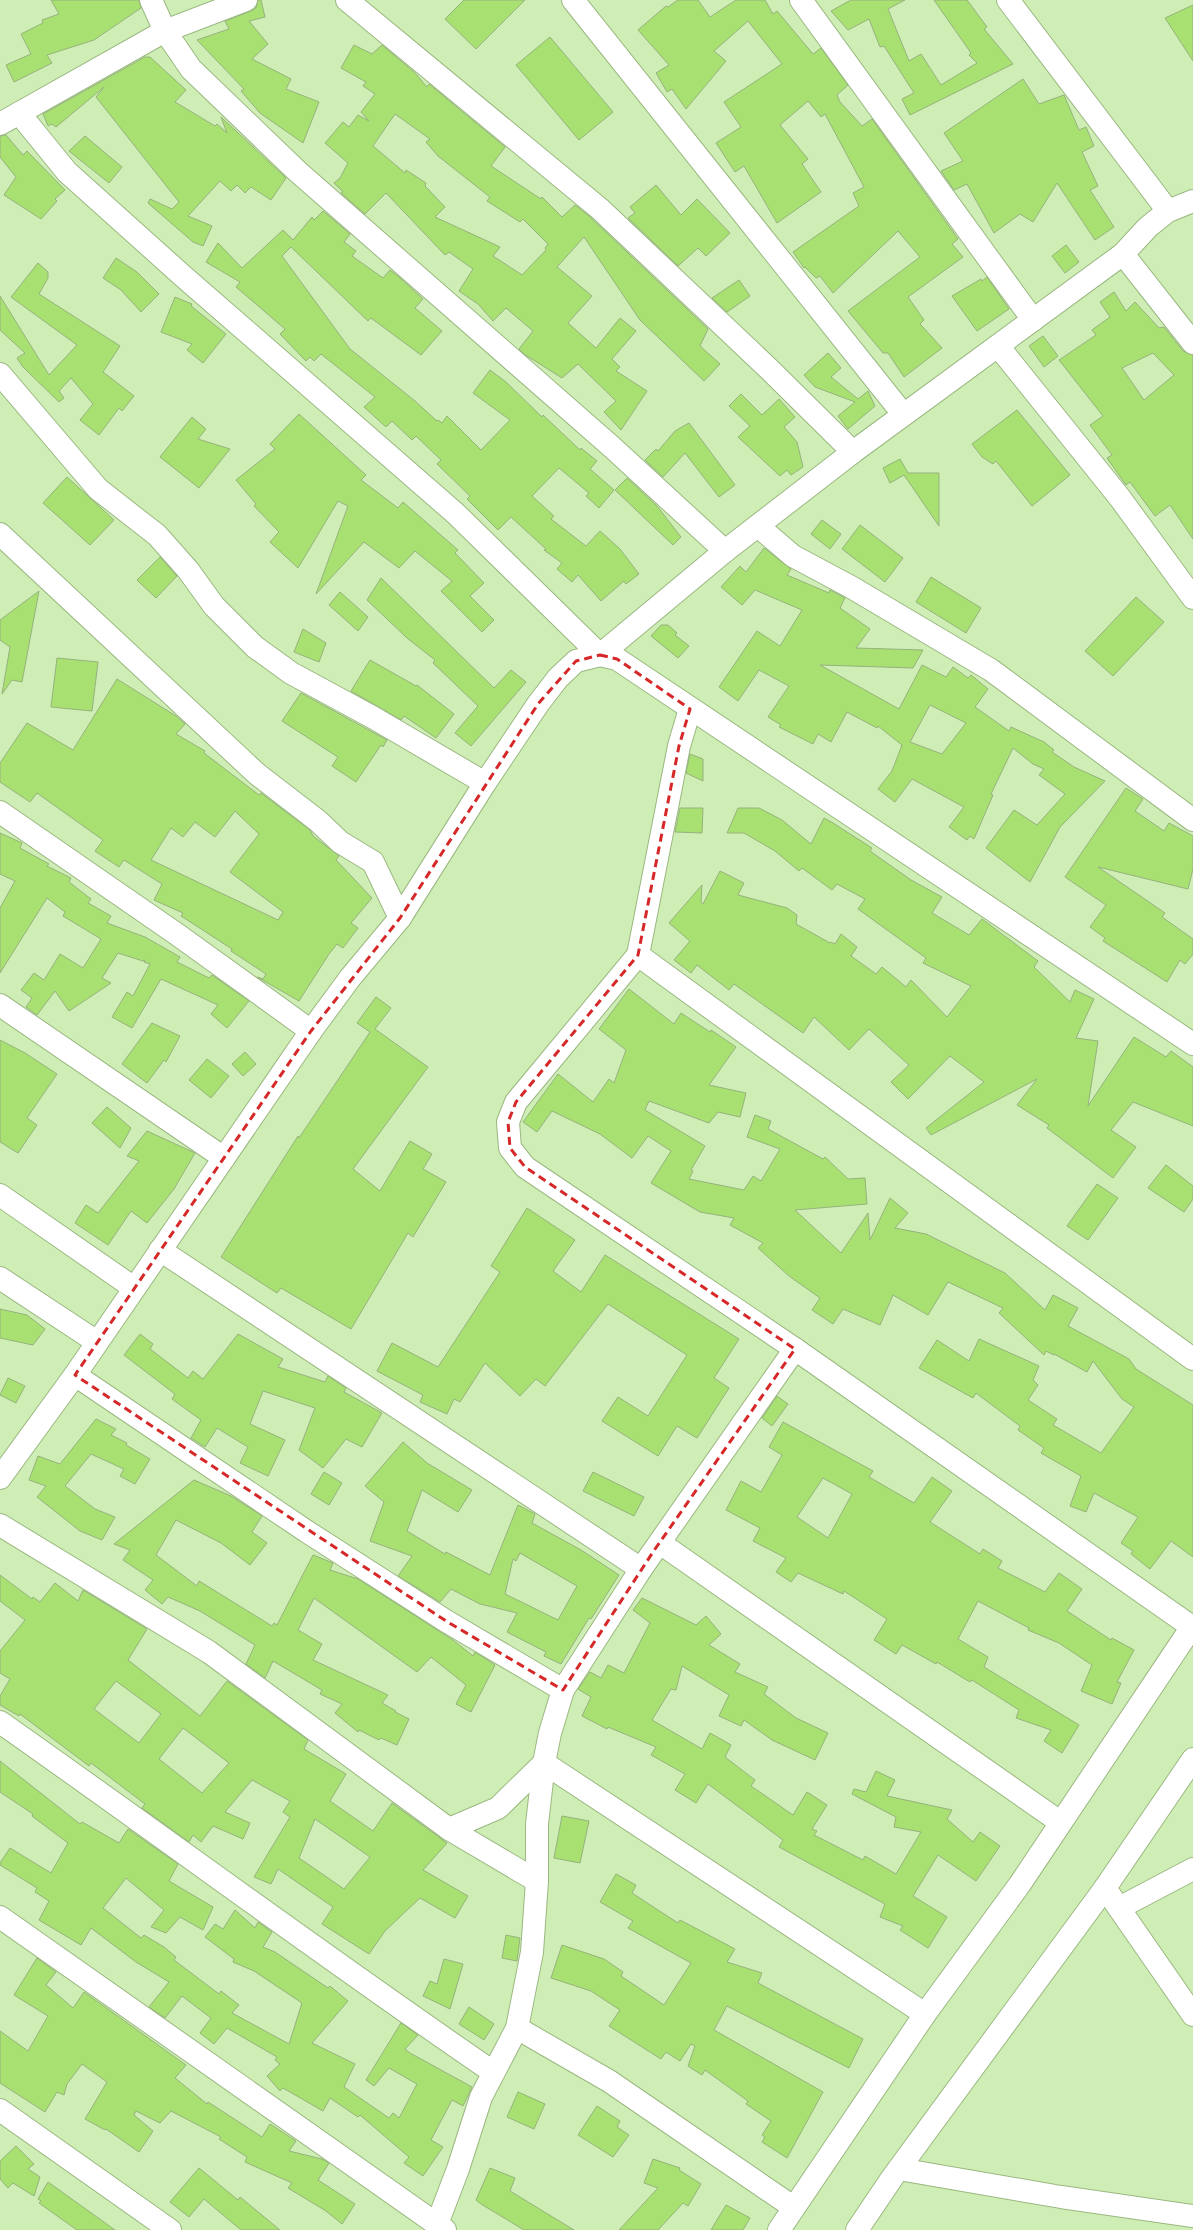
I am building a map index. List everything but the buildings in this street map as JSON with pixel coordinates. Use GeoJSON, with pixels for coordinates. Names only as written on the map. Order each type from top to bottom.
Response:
{"type":"FeatureCollection","features":[{"type":"Feature","properties":{"kind":"street"},"geometry":{"type":"LineString","coordinates":[[151,0],[165,31],[191,69],[297,171],[613,448],[725,551]]}},
{"type":"Feature","properties":{"kind":"street"},"geometry":{"type":"LineString","coordinates":[[0,124],[165,31],[246,0]]}},
{"type":"Feature","properties":{"kind":"street"},"geometry":{"type":"LineString","coordinates":[[347,0],[600,209],[769,369],[853,452]]}},
{"type":"Feature","properties":{"kind":"street"},"geometry":{"type":"LineString","coordinates":[[573,0],[903,414]]}},
{"type":"Feature","properties":{"kind":"street"},"geometry":{"type":"LineString","coordinates":[[801,0],[1033,320]]}},
{"type":"Feature","properties":{"kind":"street"},"geometry":{"type":"LineString","coordinates":[[1008,0],[1168,211]]}},
{"type":"Feature","properties":{"kind":"street"},"geometry":{"type":"LineString","coordinates":[[19,113],[67,172],[184,277],[455,513],[600,655],[618,659],[690,709],[1193,1044]]}},
{"type":"Feature","properties":{"kind":"street"},"geometry":{"type":"LineString","coordinates":[[0,1478],[97,1342],[311,1031],[350,978],[400,918],[485,783],[538,704],[558,678],[576,661],[600,655],[725,551],[853,452],[1123,254],[1148,228],[1168,211],[1193,201]]}},
{"type":"Feature","properties":{"kind":"street"},"geometry":{"type":"LineString","coordinates":[[1123,254],[1193,343]]}},
{"type":"Feature","properties":{"kind":"street"},"geometry":{"type":"LineString","coordinates":[[998,346],[1120,498],[1193,598]]}},
{"type":"Feature","properties":{"kind":"street"},"geometry":{"type":"LineString","coordinates":[[0,374],[98,489],[157,535],[188,570],[214,606],[255,647],[290,673],[374,718],[485,783]]}},
{"type":"Feature","properties":{"kind":"street"},"geometry":{"type":"LineString","coordinates":[[758,526],[793,556],[851,586],[991,670],[1193,820]]}},
{"type":"Feature","properties":{"kind":"street"},"geometry":{"type":"LineString","coordinates":[[0,534],[257,774],[318,821],[340,842],[373,862],[400,918]]}},
{"type":"Feature","properties":{"kind":"street"},"geometry":{"type":"LineString","coordinates":[[690,709],[679,746],[638,955],[516,1102],[508,1122],[510,1148],[525,1167],[795,1349],[1193,1626],[1060,1822],[1020,1884],[925,2014],[793,2207],[779,2230]]}},
{"type":"Feature","properties":{"kind":"street"},"geometry":{"type":"LineString","coordinates":[[0,812],[178,935],[311,1031]]}},
{"type":"Feature","properties":{"kind":"street"},"geometry":{"type":"LineString","coordinates":[[638,955],[1193,1359]]}},
{"type":"Feature","properties":{"kind":"street"},"geometry":{"type":"LineString","coordinates":[[0,1005],[224,1158]]}},
{"type":"Feature","properties":{"kind":"street"},"geometry":{"type":"LineString","coordinates":[[0,1195],[134,1288]]}},
{"type":"Feature","properties":{"kind":"street"},"geometry":{"type":"LineString","coordinates":[[160,1250],[641,1569]]}},
{"type":"Feature","properties":{"kind":"street"},"geometry":{"type":"LineString","coordinates":[[0,1278],[97,1342]]}},
{"type":"Feature","properties":{"kind":"street"},"geometry":{"type":"LineString","coordinates":[[0,1918],[441,2227],[481,2097],[517,2028],[532,1952],[537,1881],[537,1824],[544,1763],[550,1733],[563,1690],[641,1569],[795,1349]]}},
{"type":"Feature","properties":{"kind":"street"},"geometry":{"type":"LineString","coordinates":[[74,1375],[306,1531],[446,1622],[563,1690]]}},
{"type":"Feature","properties":{"kind":"street"},"geometry":{"type":"LineString","coordinates":[[0,1525],[209,1652],[449,1829],[537,1881]]}},
{"type":"Feature","properties":{"kind":"street"},"geometry":{"type":"LineString","coordinates":[[660,1543],[1060,1822]]}},
{"type":"Feature","properties":{"kind":"street"},"geometry":{"type":"LineString","coordinates":[[0,1722],[153,1829],[414,2018],[493,2072]]}},
{"type":"Feature","properties":{"kind":"street"},"geometry":{"type":"LineString","coordinates":[[857,2230],[899,2169],[1105,1888],[1193,1759]]}},
{"type":"Feature","properties":{"kind":"street"},"geometry":{"type":"LineString","coordinates":[[449,1829],[498,1808],[544,1763]]}},
{"type":"Feature","properties":{"kind":"street"},"geometry":{"type":"LineString","coordinates":[[544,1763],[925,2014]]}},
{"type":"Feature","properties":{"kind":"street"},"geometry":{"type":"LineString","coordinates":[[1119,1908],[1193,1869]]}},
{"type":"Feature","properties":{"kind":"street"},"geometry":{"type":"LineString","coordinates":[[1105,1888],[1193,2015]]}},
{"type":"Feature","properties":{"kind":"street"},"geometry":{"type":"LineString","coordinates":[[517,2028],[609,2081],[793,2207]]}},
{"type":"Feature","properties":{"kind":"street"},"geometry":{"type":"LineString","coordinates":[[0,2110],[170,2230]]}},
{"type":"Feature","properties":{"kind":"street"},"geometry":{"type":"LineString","coordinates":[[899,2169],[1061,2197],[1193,2216]]}},
{"type":"Feature","properties":{"kind":"highlighted area"},"geometry":{"type":"Polygon","coordinates":[[[600,655],[617,659],[690,709],[679,746],[638,955],[516,1102],[508,1122],[510,1148],[525,1167],[795,1349],[653,1552],[563,1690],[446,1621],[75,1375],[311,1031],[400,918],[538,704],[576,661],[600,655]]]}}]}
